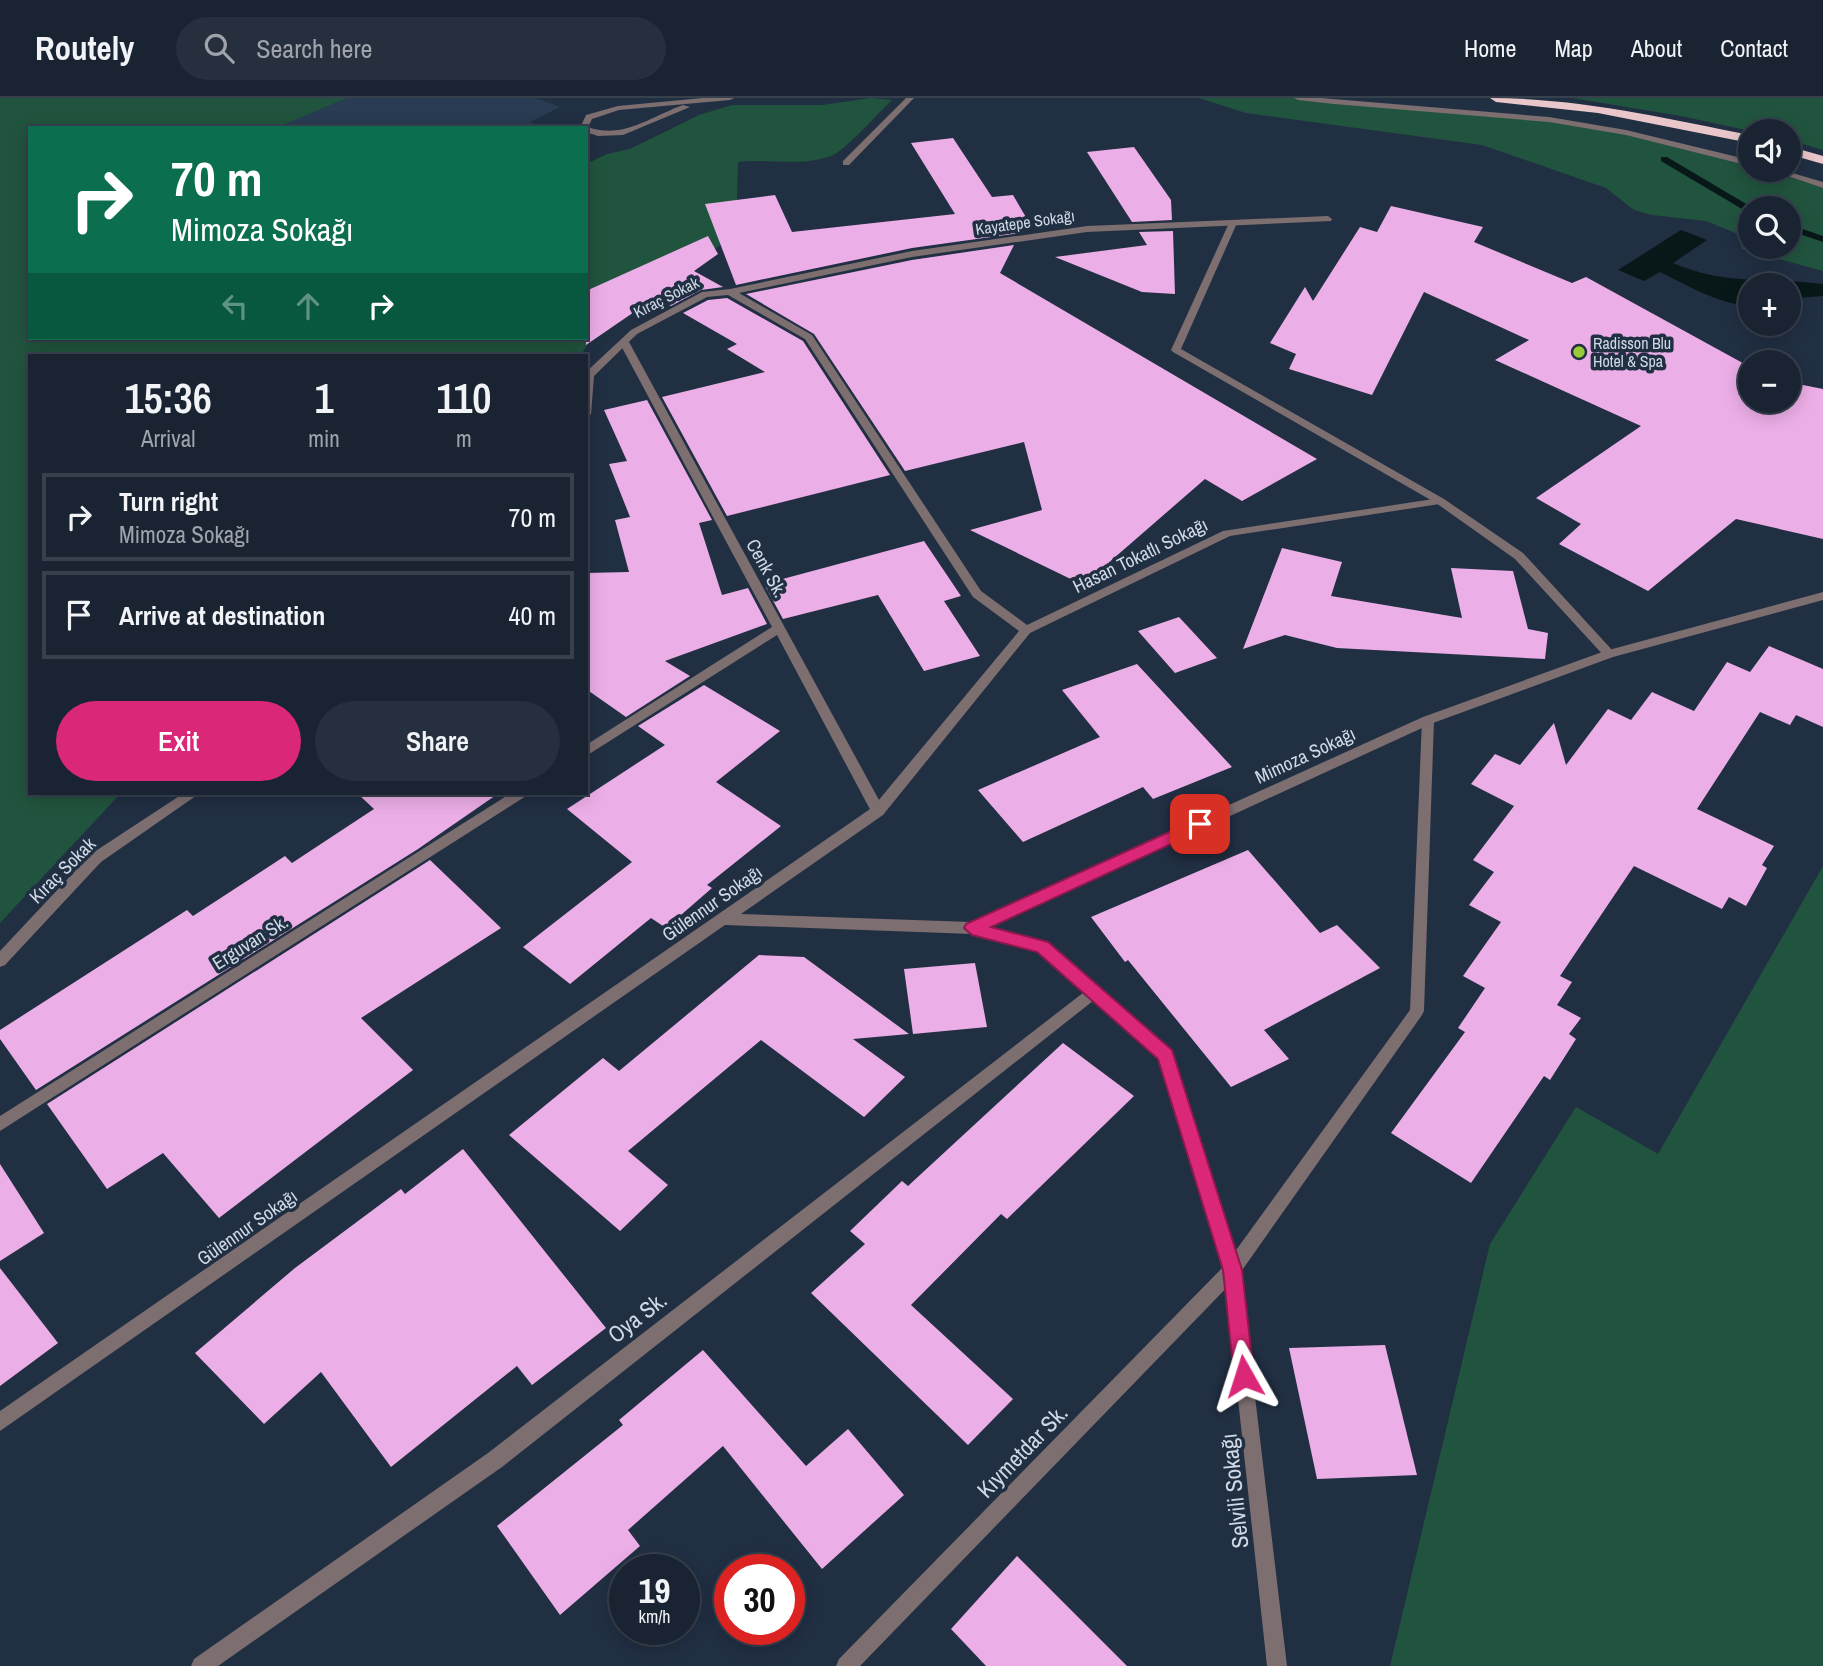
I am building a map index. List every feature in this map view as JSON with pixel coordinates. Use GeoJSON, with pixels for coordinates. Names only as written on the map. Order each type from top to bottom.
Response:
{"type":"FeatureCollection","features":[{"type":"Feature","properties":{"kind":"highway"},"geometry":{"type":"LineString","coordinates":[[1496,98],[1598,109],[1738,137]]}},
{"type":"Feature","properties":{"kind":"highway"},"geometry":{"type":"LineString","coordinates":[[1801,154],[1823,160]]}},
{"type":"Feature","properties":{"kind":"street"},"geometry":{"type":"LineString","coordinates":[[588,129],[607,135],[623,133],[670,112],[717,98]]}},
{"type":"Feature","properties":{"kind":"street"},"geometry":{"type":"LineString","coordinates":[[586,126],[589,117],[618,108],[730,98]]}},
{"type":"Feature","properties":{"kind":"street"},"geometry":{"type":"LineString","coordinates":[[846,163],[894,117],[909,98]]}},
{"type":"Feature","properties":{"kind":"street"},"geometry":{"type":"LineString","coordinates":[[1298,98],[1445,109],[1582,124],[1642,135],[1738,160]]}},
{"type":"Feature","properties":{"kind":"street"},"geometry":{"type":"LineString","coordinates":[[1801,178],[1823,185]]}},
{"type":"Feature","properties":{"kind":"street","name":"Kayatepe Sokağı"},"geometry":{"type":"LineString","coordinates":[[730,292],[912,254],[1087,229],[1328,219]]}},
{"type":"Feature","properties":{"kind":"street"},"geometry":{"type":"LineString","coordinates":[[1233,223],[1177,350],[1440,501],[1519,556],[1609,654]]}},
{"type":"Feature","properties":{"kind":"street"},"geometry":{"type":"LineString","coordinates":[[730,292],[809,337],[977,594],[1026,630]]}},
{"type":"Feature","properties":{"kind":"street","name":"Kıraç Sokak"},"geometry":{"type":"LineString","coordinates":[[588,388],[589,375],[634,332],[705,294],[730,292]]}},
{"type":"Feature","properties":{"kind":"street","name":"Cenk Sk."},"geometry":{"type":"LineString","coordinates":[[624,342],[878,811]]}},
{"type":"Feature","properties":{"kind":"street","name":"Hasan Tokatlı Sokağı"},"geometry":{"type":"LineString","coordinates":[[1026,630],[1227,533],[1440,501]]}},
{"type":"Feature","properties":{"kind":"street","name":"Mimoza Sokağı"},"geometry":{"type":"LineString","coordinates":[[723,919],[972,928],[1428,720],[1609,654],[1823,596]]}},
{"type":"Feature","properties":{"kind":"street"},"geometry":{"type":"LineString","coordinates":[[588,750],[780,628]]}},
{"type":"Feature","properties":{"kind":"street","name":"Gülennur Sokağı"},"geometry":{"type":"LineString","coordinates":[[0,1422],[878,811],[1026,630]]}},
{"type":"Feature","properties":{"kind":"street","name":"Kıymetdar Sk."},"geometry":{"type":"LineString","coordinates":[[846,1666],[1232,1270],[1417,1011],[1428,720]]}},
{"type":"Feature","properties":{"kind":"street","name":"Kıraç Sokak"},"geometry":{"type":"LineString","coordinates":[[0,961],[96,858],[190,795]]}},
{"type":"Feature","properties":{"kind":"street","name":"Erguvan Sk."},"geometry":{"type":"LineString","coordinates":[[0,1124],[518,795]]}},
{"type":"Feature","properties":{"kind":"street","name":"Selvili Sokağı"},"geometry":{"type":"LineString","coordinates":[[972,928],[1042,947],[1166,1055],[1232,1270],[1277,1666]]}},
{"type":"Feature","properties":{"kind":"street","name":"Oya Sk."},"geometry":{"type":"LineString","coordinates":[[201,1666],[495,1460],[1093,993]]}},
{"type":"Feature","properties":{"kind":"shaded area"},"geometry":{"type":"Polygon","coordinates":[[[347,98],[536,98],[560,107],[530,122],[539,126],[281,126],[347,98]]]}},
{"type":"Feature","properties":{"kind":"shaded area"},"geometry":{"type":"Polygon","coordinates":[[[1681,230],[1707,240],[1673,263],[1711,275],[1738,279],[1738,305],[1704,294],[1660,272],[1644,281],[1618,270],[1681,230]]]}},
{"type":"Feature","properties":{"kind":"shaded area"},"geometry":{"type":"Polygon","coordinates":[[[1801,282],[1823,284],[1823,296],[1801,298],[1801,282]]]}},
{"type":"Feature","properties":{"kind":"green space"},"geometry":{"type":"Polygon","coordinates":[[[0,98],[347,98],[281,126],[28,126],[28,340],[588,340],[588,163],[607,154],[630,149],[699,115],[732,105],[822,105],[871,98],[892,100],[853,139],[831,156],[797,162],[738,162],[736,234],[595,332],[582,354],[28,354],[28,795],[119,795],[0,923],[0,98]]]}},
{"type":"Feature","properties":{"kind":"green space"},"geometry":{"type":"Polygon","coordinates":[[[1199,98],[1315,98],[1610,128],[1738,160],[1738,182],[1801,181],[1823,188],[1823,271],[1779,259],[1801,259],[1801,196],[1738,196],[1738,234],[1706,221],[1652,215],[1634,210],[1606,188],[1482,145],[1246,113],[1199,98]]]}},
{"type":"Feature","properties":{"kind":"green space"},"geometry":{"type":"Polygon","coordinates":[[[1572,98],[1823,98],[1823,150],[1801,144],[1801,119],[1738,119],[1738,128],[1572,98]]]}},
{"type":"Feature","properties":{"kind":"green space"},"geometry":{"type":"Polygon","coordinates":[[[1823,866],[1823,1666],[1390,1666],[1490,1244],[1576,1107],[1658,1154],[1823,866]]]}},
{"type":"Feature","properties":{"kind":"building"},"geometry":{"type":"Polygon","coordinates":[[[953,138],[992,197],[1013,195],[1027,219],[1020,233],[912,248],[736,285],[705,204],[775,195],[792,232],[955,214],[911,143],[953,138]]]}},
{"type":"Feature","properties":{"kind":"building"},"geometry":{"type":"Polygon","coordinates":[[[1134,147],[1171,200],[1172,220],[1132,222],[1087,152],[1134,147]]]}},
{"type":"Feature","properties":{"kind":"building"},"geometry":{"type":"Polygon","coordinates":[[[1391,206],[1483,227],[1474,242],[1572,283],[1586,277],[1738,360],[1738,413],[1801,413],[1801,385],[1823,389],[1823,539],[1736,519],[1648,591],[1559,544],[1581,524],[1536,498],[1641,426],[1495,360],[1529,340],[1424,292],[1372,395],[1289,369],[1296,354],[1270,343],[1305,287],[1313,301],[1360,227],[1377,232],[1391,206]]]}},
{"type":"Feature","properties":{"kind":"building"},"geometry":{"type":"Polygon","coordinates":[[[1173,231],[1175,294],[1142,292],[1055,257],[1147,245],[1139,232],[1173,231]]]}},
{"type":"Feature","properties":{"kind":"building"},"geometry":{"type":"Polygon","coordinates":[[[708,236],[718,254],[694,271],[723,287],[701,290],[671,306],[656,297],[586,345],[588,290],[708,236]]]}},
{"type":"Feature","properties":{"kind":"building"},"geometry":{"type":"Polygon","coordinates":[[[1014,245],[1000,273],[1317,459],[1242,501],[1205,479],[1083,585],[970,530],[1042,510],[1024,442],[905,471],[814,334],[746,294],[912,260],[1014,245]]]}},
{"type":"Feature","properties":{"kind":"building"},"geometry":{"type":"Polygon","coordinates":[[[727,298],[803,341],[890,475],[727,516],[662,397],[765,372],[727,349],[737,344],[683,313],[708,300],[727,298]]]}},
{"type":"Feature","properties":{"kind":"building"},"geometry":{"type":"Polygon","coordinates":[[[647,400],[712,520],[699,523],[722,595],[748,588],[767,624],[665,661],[690,676],[626,717],[588,690],[588,573],[629,572],[615,520],[630,517],[609,464],[627,461],[604,410],[647,400]]]}},
{"type":"Feature","properties":{"kind":"building"},"geometry":{"type":"Polygon","coordinates":[[[924,541],[961,596],[944,601],[980,656],[924,671],[878,595],[783,619],[764,584],[924,541]]]}},
{"type":"Feature","properties":{"kind":"building"},"geometry":{"type":"Polygon","coordinates":[[[1282,548],[1342,562],[1331,596],[1462,618],[1451,568],[1513,571],[1528,629],[1548,633],[1545,659],[1337,648],[1285,635],[1243,649],[1282,548]]]}},
{"type":"Feature","properties":{"kind":"building"},"geometry":{"type":"Polygon","coordinates":[[[1179,617],[1217,658],[1175,673],[1138,631],[1179,617]]]}},
{"type":"Feature","properties":{"kind":"building"},"geometry":{"type":"Polygon","coordinates":[[[1769,646],[1823,669],[1823,727],[1796,715],[1790,725],[1760,712],[1697,809],[1774,846],[1762,865],[1767,868],[1746,906],[1729,897],[1722,909],[1634,866],[1560,976],[1572,982],[1557,1005],[1581,1018],[1569,1034],[1576,1039],[1550,1080],[1544,1076],[1471,1183],[1391,1133],[1465,1032],[1458,1028],[1485,988],[1463,976],[1501,922],[1469,905],[1494,872],[1473,860],[1514,806],[1471,784],[1495,754],[1520,765],[1554,723],[1566,765],[1608,709],[1631,720],[1652,692],[1694,711],[1727,662],[1750,672],[1769,646]]]}},
{"type":"Feature","properties":{"kind":"building"},"geometry":{"type":"Polygon","coordinates":[[[1137,664],[1232,767],[1153,799],[1143,787],[1023,842],[978,790],[1100,737],[1062,690],[1137,664]]]}},
{"type":"Feature","properties":{"kind":"building"},"geometry":{"type":"Polygon","coordinates":[[[704,685],[780,731],[716,782],[781,826],[707,885],[712,888],[666,928],[651,918],[570,984],[523,947],[632,862],[567,809],[665,745],[638,726],[704,685]]]}},
{"type":"Feature","properties":{"kind":"building"},"geometry":{"type":"Polygon","coordinates":[[[359,795],[496,795],[418,849],[36,1090],[0,1039],[0,1030],[187,910],[193,916],[285,856],[292,863],[374,809],[359,795]]]}},
{"type":"Feature","properties":{"kind":"building"},"geometry":{"type":"Polygon","coordinates":[[[1248,850],[1320,933],[1337,925],[1380,968],[1264,1030],[1289,1059],[1231,1087],[1128,960],[1125,962],[1091,917],[1248,850]]]}},
{"type":"Feature","properties":{"kind":"building"},"geometry":{"type":"Polygon","coordinates":[[[430,860],[501,928],[361,1018],[413,1070],[219,1218],[163,1153],[107,1189],[47,1104],[430,860]]]}},
{"type":"Feature","properties":{"kind":"building"},"geometry":{"type":"Polygon","coordinates":[[[759,955],[804,957],[909,1034],[853,1039],[905,1077],[864,1117],[761,1040],[628,1151],[668,1185],[620,1231],[509,1135],[603,1058],[619,1071],[759,955]]]}},
{"type":"Feature","properties":{"kind":"building"},"geometry":{"type":"Polygon","coordinates":[[[975,963],[987,1027],[913,1034],[904,969],[975,963]]]}},
{"type":"Feature","properties":{"kind":"building"},"geometry":{"type":"Polygon","coordinates":[[[1063,1043],[1134,1096],[1007,1219],[1001,1214],[911,1305],[1013,1399],[968,1445],[811,1293],[865,1244],[850,1231],[902,1181],[908,1186],[1063,1043]]]}},
{"type":"Feature","properties":{"kind":"building"},"geometry":{"type":"Polygon","coordinates":[[[463,1149],[606,1328],[532,1385],[517,1366],[391,1467],[321,1372],[264,1424],[195,1353],[295,1268],[401,1189],[405,1194],[463,1149]]]}},
{"type":"Feature","properties":{"kind":"building"},"geometry":{"type":"Polygon","coordinates":[[[0,1164],[44,1233],[0,1261],[0,1164]]]}},
{"type":"Feature","properties":{"kind":"building"},"geometry":{"type":"Polygon","coordinates":[[[0,1268],[58,1343],[0,1386],[0,1268]]]}},
{"type":"Feature","properties":{"kind":"building"},"geometry":{"type":"Polygon","coordinates":[[[1385,1345],[1417,1475],[1317,1479],[1289,1348],[1385,1345]]]}},
{"type":"Feature","properties":{"kind":"building"},"geometry":{"type":"Polygon","coordinates":[[[703,1350],[806,1466],[848,1429],[904,1495],[822,1569],[723,1446],[628,1530],[640,1546],[631,1554],[609,1554],[609,1573],[560,1615],[497,1526],[623,1425],[619,1420],[703,1350]]]}},
{"type":"Feature","properties":{"kind":"building"},"geometry":{"type":"Polygon","coordinates":[[[1017,1556],[1127,1666],[986,1666],[951,1629],[1017,1556]]]}},
{"type":"Feature","properties":{"kind":"waterway"},"geometry":{"type":"LineString","coordinates":[[1664,159],[1738,203]]}},
{"type":"Feature","properties":{"kind":"waterway"},"geometry":{"type":"LineString","coordinates":[[1801,231],[1823,239]]}},
{"type":"Feature","properties":{"kind":"place","name":"Radisson Blu Hotel & Spa"},"geometry":{"type":"Point","coordinates":[1579,352]}},
{"type":"Feature","properties":{"kind":"route"},"geometry":{"type":"LineString","coordinates":[[1200,824],[972,928],[1042,947],[1166,1055],[1232,1270],[1244,1376]]}}]}
